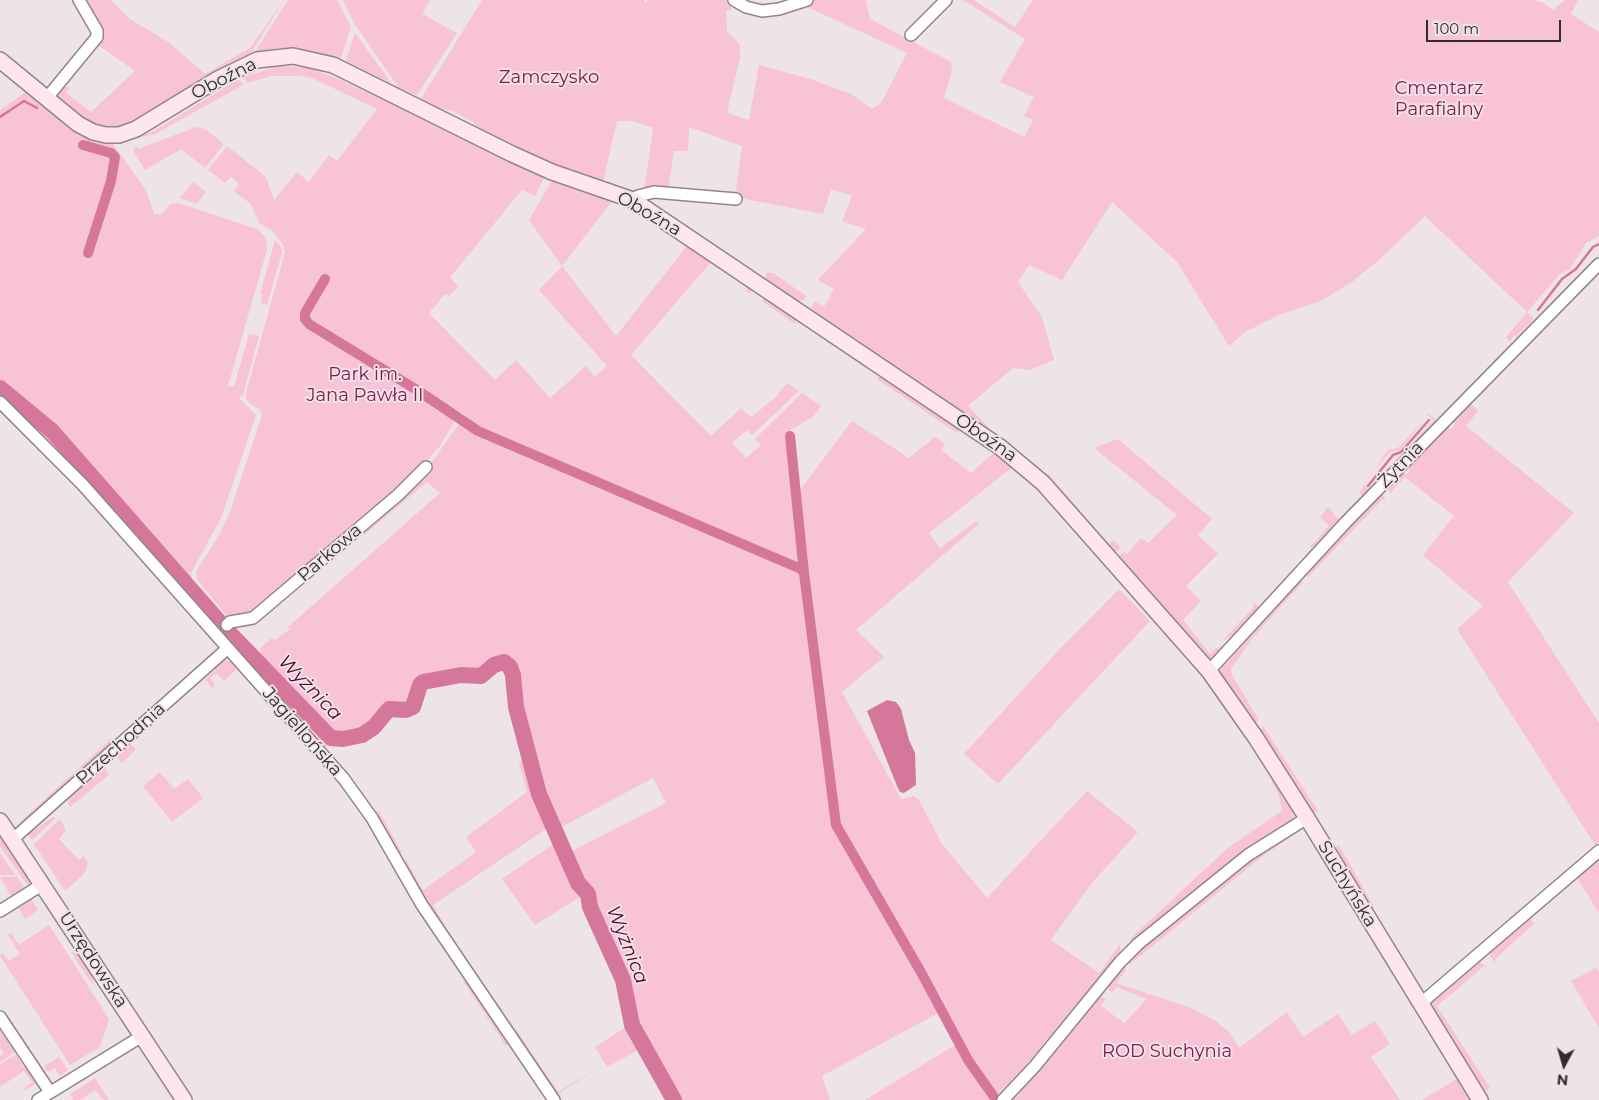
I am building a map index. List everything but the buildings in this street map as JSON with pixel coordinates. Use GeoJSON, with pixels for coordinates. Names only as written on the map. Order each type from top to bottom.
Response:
{"type":"FeatureCollection","features":[{"type":"Feature","properties":{"kind":"street"},"geometry":{"type":"LineString","coordinates":[[46,99],[97,37],[96,31],[79,0]]}},
{"type":"Feature","properties":{"kind":"street"},"geometry":{"type":"LineString","coordinates":[[734,0],[746,8],[762,11],[779,9],[807,0]]}},
{"type":"Feature","properties":{"kind":"street"},"geometry":{"type":"LineString","coordinates":[[911,35],[946,0]]}},
{"type":"Feature","properties":{"kind":"street","name":"Oboźna"},"geometry":{"type":"LineString","coordinates":[[0,60],[46,99],[86,129],[99,134],[119,135],[136,129],[247,64],[280,56],[308,58],[347,71],[540,167],[633,200],[1022,463],[1063,505],[1210,671]]}},
{"type":"Feature","properties":{"kind":"street"},"geometry":{"type":"LineString","coordinates":[[633,200],[638,196],[654,192],[736,199]]}},
{"type":"Feature","properties":{"kind":"street","name":"Żytnia"},"geometry":{"type":"LineString","coordinates":[[1210,671],[1346,522],[1599,264]]}},
{"type":"Feature","properties":{"kind":"street","name":"Jagiellońska"},"geometry":{"type":"LineString","coordinates":[[0,402],[77,479],[221,630],[228,648],[344,779],[364,805],[422,905],[554,1100]]}},
{"type":"Feature","properties":{"kind":"street","name":"Parkowa"},"geometry":{"type":"LineString","coordinates":[[221,630],[230,622],[253,618],[398,495],[426,467]]}},
{"type":"Feature","properties":{"kind":"street","name":"Przechodnia"},"geometry":{"type":"LineString","coordinates":[[14,839],[228,648]]}},
{"type":"Feature","properties":{"kind":"street","name":"Suchyńska"},"geometry":{"type":"LineString","coordinates":[[1210,671],[1307,818],[1480,1100]]}},
{"type":"Feature","properties":{"kind":"street"},"geometry":{"type":"LineString","coordinates":[[1003,1100],[1035,1066],[1120,962],[1138,944],[1248,855],[1307,818]]}},
{"type":"Feature","properties":{"kind":"street","name":"Urzędowska"},"geometry":{"type":"LineString","coordinates":[[0,822],[14,839],[184,1100]]}},
{"type":"Feature","properties":{"kind":"street"},"geometry":{"type":"LineString","coordinates":[[1420,1004],[1599,851]]}},
{"type":"Feature","properties":{"kind":"street"},"geometry":{"type":"LineString","coordinates":[[0,911],[43,884]]}},
{"type":"Feature","properties":{"kind":"street"},"geometry":{"type":"LineString","coordinates":[[0,1017],[50,1092]]}},
{"type":"Feature","properties":{"kind":"street"},"geometry":{"type":"LineString","coordinates":[[38,1100],[142,1036]]}},
{"type":"Feature","properties":{"kind":"green space"},"geometry":{"type":"Polygon","coordinates":[[[85,0],[110,0],[130,19],[168,42],[205,74],[250,48],[284,0],[251,53],[229,63],[230,67],[140,121],[114,130],[89,125],[55,97],[62,87],[68,87],[70,88],[66,93],[91,112],[135,71],[98,45],[85,0]]]}},
{"type":"Feature","properties":{"kind":"green space"},"geometry":{"type":"Polygon","coordinates":[[[288,0],[337,0],[351,27],[341,58],[298,49],[279,48],[255,52],[288,0]]]}},
{"type":"Feature","properties":{"kind":"green space"},"geometry":{"type":"Polygon","coordinates":[[[343,0],[430,0],[422,14],[457,33],[417,95],[399,88],[354,23],[343,0]]]}},
{"type":"Feature","properties":{"kind":"green space"},"geometry":{"type":"Polygon","coordinates":[[[482,0],[644,0],[645,3],[648,0],[731,0],[731,10],[726,10],[727,31],[740,45],[740,57],[727,113],[749,120],[759,65],[810,79],[851,94],[872,109],[881,103],[907,53],[803,5],[811,0],[866,0],[870,19],[951,62],[952,71],[944,98],[1024,137],[1033,120],[1024,116],[1034,97],[1000,82],[1025,39],[963,0],[974,0],[1015,27],[1033,0],[1533,0],[1544,3],[1553,10],[1565,0],[1578,0],[1571,14],[1599,32],[1599,236],[1586,243],[1570,269],[1560,274],[1527,312],[1425,216],[1380,259],[1352,282],[1321,301],[1281,314],[1245,332],[1229,346],[1177,262],[1112,202],[1062,280],[1029,265],[1018,282],[1042,317],[1054,360],[1030,370],[1013,368],[968,406],[991,430],[1011,445],[1009,445],[857,343],[859,340],[851,336],[849,337],[811,311],[814,301],[824,307],[834,289],[818,280],[866,229],[842,221],[852,196],[831,189],[823,214],[735,197],[742,146],[689,127],[688,151],[674,151],[668,191],[644,191],[653,128],[633,121],[617,121],[603,182],[535,158],[479,129],[473,122],[450,110],[435,108],[421,99],[482,0]]]}},
{"type":"Feature","properties":{"kind":"green space"},"geometry":{"type":"Polygon","coordinates":[[[355,33],[392,84],[346,61],[355,33]]]}},
{"type":"Feature","properties":{"kind":"green space","name":"Park im. Jana Pawła II"},"geometry":{"type":"Polygon","coordinates":[[[279,66],[309,68],[336,78],[545,176],[535,196],[522,190],[451,276],[451,279],[459,287],[448,296],[445,294],[429,313],[495,380],[516,360],[550,398],[586,366],[595,377],[607,366],[539,290],[562,266],[616,336],[687,246],[654,222],[753,289],[750,294],[746,291],[748,287],[711,262],[631,355],[711,436],[741,408],[751,417],[775,398],[787,383],[799,391],[752,435],[747,430],[732,443],[746,458],[761,445],[755,439],[802,393],[821,406],[814,416],[789,431],[797,494],[852,421],[909,458],[935,437],[945,444],[941,450],[971,473],[995,452],[961,429],[957,433],[877,379],[879,377],[886,378],[962,428],[995,451],[1014,466],[929,533],[940,548],[976,521],[979,524],[856,630],[884,657],[842,692],[901,799],[914,796],[919,800],[942,844],[987,898],[1087,791],[1138,832],[1091,884],[1051,940],[1099,973],[1120,944],[1121,956],[1108,972],[1105,970],[1021,1071],[992,1100],[865,1100],[960,1042],[920,962],[849,849],[940,1012],[822,1076],[830,1100],[667,1100],[640,1049],[607,1067],[595,1047],[629,1025],[621,977],[591,914],[580,897],[535,925],[502,879],[554,844],[549,827],[433,905],[444,924],[442,925],[403,864],[406,860],[423,890],[476,852],[466,837],[527,792],[519,762],[527,756],[510,667],[504,662],[494,665],[481,676],[461,675],[423,682],[420,685],[413,707],[405,710],[389,709],[368,732],[352,738],[334,739],[324,748],[222,634],[229,626],[232,626],[254,657],[262,651],[260,648],[272,638],[275,640],[290,629],[288,627],[440,493],[427,482],[365,534],[361,531],[397,499],[401,501],[404,498],[402,494],[421,475],[429,475],[432,472],[432,462],[465,415],[460,412],[440,446],[398,493],[250,617],[230,620],[197,579],[196,571],[218,537],[230,512],[262,415],[259,409],[249,403],[245,397],[285,252],[283,245],[273,231],[259,223],[251,204],[234,191],[239,184],[231,177],[225,183],[208,170],[227,146],[266,177],[274,200],[297,172],[309,182],[329,155],[337,161],[377,109],[312,78],[302,76],[271,76],[247,83],[244,77],[279,66]],[[653,778],[558,829],[568,853],[666,803],[653,778]]]}},
{"type":"Feature","properties":{"kind":"green space"},"geometry":{"type":"Polygon","coordinates":[[[239,79],[243,85],[155,134],[136,138],[152,132],[239,79]]]}},
{"type":"Feature","properties":{"kind":"green space"},"geometry":{"type":"Polygon","coordinates":[[[26,92],[74,132],[90,139],[113,144],[146,190],[154,214],[161,215],[171,204],[178,203],[257,229],[266,238],[267,249],[228,386],[234,387],[249,334],[259,336],[243,395],[239,398],[256,415],[221,518],[191,573],[192,579],[227,620],[219,629],[105,501],[104,498],[108,494],[52,432],[0,388],[0,110],[26,92]]]}},
{"type":"Feature","properties":{"kind":"green space"},"geometry":{"type":"Polygon","coordinates":[[[196,127],[205,129],[224,144],[205,168],[181,149],[145,170],[133,150],[136,146],[138,149],[196,127]]]}},
{"type":"Feature","properties":{"kind":"green space"},"geometry":{"type":"Polygon","coordinates":[[[553,179],[621,203],[645,217],[612,201],[562,266],[529,220],[553,179]]]}},
{"type":"Feature","properties":{"kind":"green space"},"geometry":{"type":"Polygon","coordinates":[[[193,182],[206,192],[197,204],[180,198],[193,182]]]}},
{"type":"Feature","properties":{"kind":"green space"},"geometry":{"type":"Polygon","coordinates":[[[275,240],[281,246],[282,253],[267,305],[261,303],[263,295],[260,294],[275,240]]]}},
{"type":"Feature","properties":{"kind":"green space"},"geometry":{"type":"Polygon","coordinates":[[[766,273],[773,273],[806,296],[805,299],[798,302],[795,301],[769,285],[765,279],[766,273]]]}},
{"type":"Feature","properties":{"kind":"green space"},"geometry":{"type":"Polygon","coordinates":[[[765,298],[796,319],[795,324],[762,301],[765,298]]]}},
{"type":"Feature","properties":{"kind":"green space"},"geometry":{"type":"Polygon","coordinates":[[[1527,312],[1534,319],[1516,337],[1514,335],[1510,342],[1506,337],[1527,312]]]}},
{"type":"Feature","properties":{"kind":"green space"},"geometry":{"type":"Polygon","coordinates":[[[0,389],[52,432],[105,494],[100,495],[0,395],[0,389]]]}},
{"type":"Feature","properties":{"kind":"green space"},"geometry":{"type":"Polygon","coordinates":[[[1470,403],[1478,411],[1466,426],[1574,513],[1508,582],[1599,723],[1599,846],[1595,845],[1457,629],[1483,606],[1423,555],[1454,516],[1405,477],[1392,491],[1392,494],[1387,488],[1401,472],[1407,474],[1410,471],[1408,467],[1447,426],[1451,429],[1455,425],[1453,420],[1470,403]]]}},
{"type":"Feature","properties":{"kind":"green space"},"geometry":{"type":"Polygon","coordinates":[[[1429,414],[1436,420],[1363,496],[1359,493],[1367,480],[1365,486],[1368,489],[1434,420],[1427,415],[1429,414]]]}},
{"type":"Feature","properties":{"kind":"green space"},"geometry":{"type":"Polygon","coordinates":[[[1425,419],[1400,450],[1390,452],[1373,472],[1388,450],[1398,448],[1425,419]]]}},
{"type":"Feature","properties":{"kind":"green space"},"geometry":{"type":"Polygon","coordinates":[[[1118,439],[1212,519],[1198,535],[1218,554],[1186,586],[1201,601],[1183,620],[1210,654],[1215,649],[1231,641],[1212,660],[1209,661],[1118,557],[1124,551],[1127,554],[1141,538],[1148,543],[1177,515],[1094,448],[1118,439]]]}},
{"type":"Feature","properties":{"kind":"green space"},"geometry":{"type":"Polygon","coordinates":[[[1048,474],[1109,544],[1113,540],[1121,548],[1114,553],[1045,476],[1048,474]]]}},
{"type":"Feature","properties":{"kind":"green space"},"geometry":{"type":"Polygon","coordinates":[[[1382,493],[1386,500],[1382,500],[1308,577],[1306,573],[1382,493]]]}},
{"type":"Feature","properties":{"kind":"green space"},"geometry":{"type":"Polygon","coordinates":[[[1328,507],[1339,520],[1312,548],[1310,547],[1329,526],[1320,517],[1328,507]]]}},
{"type":"Feature","properties":{"kind":"green space"},"geometry":{"type":"Polygon","coordinates":[[[1300,580],[1307,586],[1303,583],[1279,608],[1252,639],[1231,669],[1232,675],[1259,720],[1254,724],[1223,682],[1225,680],[1220,671],[1300,580]]]}},
{"type":"Feature","properties":{"kind":"green space"},"geometry":{"type":"Polygon","coordinates":[[[1119,589],[1150,621],[998,784],[964,754],[1057,652],[1119,589]]]}},
{"type":"Feature","properties":{"kind":"green space"},"geometry":{"type":"Polygon","coordinates":[[[1254,602],[1260,608],[1238,632],[1222,641],[1253,608],[1254,602]]]}},
{"type":"Feature","properties":{"kind":"green space"},"geometry":{"type":"Polygon","coordinates":[[[227,660],[235,663],[250,680],[248,681],[237,669],[224,681],[216,673],[210,678],[215,684],[212,688],[205,679],[216,670],[214,667],[219,662],[227,660]]]}},
{"type":"Feature","properties":{"kind":"green space"},"geometry":{"type":"Polygon","coordinates":[[[1263,726],[1318,811],[1312,815],[1259,731],[1263,726]]]}},
{"type":"Feature","properties":{"kind":"green space"},"geometry":{"type":"Polygon","coordinates":[[[112,738],[112,744],[21,823],[21,821],[112,738]]]}},
{"type":"Feature","properties":{"kind":"green space"},"geometry":{"type":"Polygon","coordinates":[[[127,745],[132,745],[136,749],[122,763],[116,756],[127,745]]]}},
{"type":"Feature","properties":{"kind":"green space"},"geometry":{"type":"Polygon","coordinates":[[[104,766],[109,775],[70,807],[68,803],[69,798],[104,766]]]}},
{"type":"Feature","properties":{"kind":"green space"},"geometry":{"type":"Polygon","coordinates":[[[160,772],[174,789],[188,779],[203,798],[172,822],[143,786],[160,772]]]}},
{"type":"Feature","properties":{"kind":"green space"},"geometry":{"type":"Polygon","coordinates":[[[1274,779],[1294,811],[1293,821],[1244,851],[1204,887],[1148,928],[1127,949],[1132,937],[1229,847],[1282,811],[1279,795],[1271,781],[1274,779]]]}},
{"type":"Feature","properties":{"kind":"green space"},"geometry":{"type":"Polygon","coordinates":[[[378,810],[402,853],[400,854],[375,813],[378,810]]]}},
{"type":"Feature","properties":{"kind":"green space"},"geometry":{"type":"Polygon","coordinates":[[[53,817],[56,818],[32,840],[28,834],[53,817]]]}},
{"type":"Feature","properties":{"kind":"green space"},"geometry":{"type":"Polygon","coordinates":[[[60,819],[66,830],[59,839],[79,860],[84,856],[88,864],[84,874],[65,891],[34,844],[60,819]]]}},
{"type":"Feature","properties":{"kind":"green space"},"geometry":{"type":"Polygon","coordinates":[[[1302,830],[1264,855],[1128,964],[1143,947],[1248,863],[1302,830]]]}},
{"type":"Feature","properties":{"kind":"green space"},"geometry":{"type":"Polygon","coordinates":[[[0,832],[32,879],[28,886],[0,846],[0,832]]]}},
{"type":"Feature","properties":{"kind":"green space"},"geometry":{"type":"Polygon","coordinates":[[[1339,845],[1374,907],[1371,909],[1333,850],[1339,845]]]}},
{"type":"Feature","properties":{"kind":"green space"},"geometry":{"type":"Polygon","coordinates":[[[0,853],[2,856],[15,875],[0,875],[0,853]]]}},
{"type":"Feature","properties":{"kind":"green space"},"geometry":{"type":"Polygon","coordinates":[[[1599,855],[1599,913],[1575,875],[1599,855]]]}},
{"type":"Feature","properties":{"kind":"green space"},"geometry":{"type":"Polygon","coordinates":[[[0,877],[17,877],[24,887],[11,896],[0,877]]]}},
{"type":"Feature","properties":{"kind":"green space"},"geometry":{"type":"Polygon","coordinates":[[[31,899],[38,910],[25,919],[18,907],[31,899]]]}},
{"type":"Feature","properties":{"kind":"green space"},"geometry":{"type":"Polygon","coordinates":[[[1529,916],[1534,924],[1496,958],[1495,964],[1490,956],[1491,947],[1529,916]]]}},
{"type":"Feature","properties":{"kind":"green space"},"geometry":{"type":"Polygon","coordinates":[[[49,925],[109,1019],[100,1047],[70,1065],[0,956],[2,952],[9,961],[20,954],[8,935],[11,933],[19,945],[49,925]]]}},
{"type":"Feature","properties":{"kind":"green space"},"geometry":{"type":"Polygon","coordinates":[[[71,952],[81,954],[94,975],[92,984],[71,952]]]}},
{"type":"Feature","properties":{"kind":"green space"},"geometry":{"type":"Polygon","coordinates":[[[1480,962],[1488,968],[1484,966],[1437,1006],[1490,1088],[1484,1092],[1429,1004],[1475,963],[1480,962]]]}},
{"type":"Feature","properties":{"kind":"green space","name":"ROD Suchynia"},"geometry":{"type":"Polygon","coordinates":[[[1124,968],[1126,970],[1116,983],[1191,1008],[1217,1022],[1230,1033],[1239,1048],[1287,1012],[1303,1037],[1338,1014],[1352,1035],[1375,1021],[1390,1044],[1371,1057],[1400,1100],[1008,1100],[1014,1094],[1020,1098],[1017,1091],[1099,996],[1106,999],[1101,1006],[1124,1023],[1145,1001],[1146,999],[1117,987],[1112,992],[1109,990],[1109,983],[1124,968]]]}},
{"type":"Feature","properties":{"kind":"green space"},"geometry":{"type":"Polygon","coordinates":[[[1596,968],[1599,972],[1599,1028],[1571,981],[1596,968]]]}},
{"type":"Feature","properties":{"kind":"green space"},"geometry":{"type":"Polygon","coordinates":[[[463,981],[466,981],[508,1041],[506,1046],[463,981]]]}},
{"type":"Feature","properties":{"kind":"green space"},"geometry":{"type":"Polygon","coordinates":[[[0,1022],[12,1041],[8,1042],[15,1052],[0,1062],[0,1056],[4,1054],[0,1047],[0,1022]]]}},
{"type":"Feature","properties":{"kind":"green space"},"geometry":{"type":"Polygon","coordinates":[[[516,1029],[558,1092],[602,1066],[556,1095],[514,1033],[516,1029]]]}},
{"type":"Feature","properties":{"kind":"green space"},"geometry":{"type":"Polygon","coordinates":[[[16,1055],[24,1068],[27,1066],[38,1082],[25,1090],[24,1088],[32,1082],[24,1071],[0,1087],[0,1064],[16,1055]]]}},
{"type":"Feature","properties":{"kind":"green space"},"geometry":{"type":"Polygon","coordinates":[[[59,1057],[68,1070],[60,1076],[55,1068],[48,1072],[44,1066],[59,1057]]]}},
{"type":"Feature","properties":{"kind":"green space"},"geometry":{"type":"Polygon","coordinates":[[[1460,1077],[1473,1100],[1422,1100],[1460,1077]]]}},
{"type":"Feature","properties":{"kind":"green space"},"geometry":{"type":"Polygon","coordinates":[[[95,1078],[109,1100],[104,1100],[95,1090],[80,1100],[73,1100],[70,1094],[95,1078]]]}},
{"type":"Feature","properties":{"kind":"shaded area"},"geometry":{"type":"Polygon","coordinates":[[[887,700],[896,702],[901,709],[909,740],[915,753],[916,785],[904,793],[900,792],[897,786],[867,711],[887,700]]]}},
{"type":"Feature","properties":{"kind":"waterway"},"geometry":{"type":"LineString","coordinates":[[0,117],[24,101],[37,108]]}},
{"type":"Feature","properties":{"kind":"waterway"},"geometry":{"type":"LineString","coordinates":[[83,145],[111,153],[115,157],[111,181],[88,253]]}},
{"type":"Feature","properties":{"kind":"waterway"},"geometry":{"type":"LineString","coordinates":[[1538,310],[1562,279],[1576,269],[1593,247],[1599,244]]}},
{"type":"Feature","properties":{"kind":"waterway"},"geometry":{"type":"LineString","coordinates":[[325,279],[305,313],[305,319],[309,324],[417,390],[478,431],[801,569],[804,573],[836,825],[922,974],[968,1060],[994,1097]]}},
{"type":"Feature","properties":{"kind":"waterway","name":"Wyżnica"},"geometry":{"type":"LineString","coordinates":[[0,388],[52,431],[223,626],[331,738],[343,739],[362,735],[374,727],[389,709],[406,710],[413,707],[420,685],[423,682],[461,675],[481,676],[494,665],[504,662],[510,667],[513,675],[516,707],[539,794],[578,883],[588,894],[590,907],[623,980],[632,1025],[674,1100]]}},
{"type":"Feature","properties":{"kind":"waterway"},"geometry":{"type":"LineString","coordinates":[[1368,486],[1393,455],[1401,452],[1429,420]]}},
{"type":"Feature","properties":{"kind":"waterway"},"geometry":{"type":"LineString","coordinates":[[790,436],[804,573]]}},
{"type":"Feature","properties":{"kind":"park label","name":"Zamczysko"},"geometry":{"type":"Point","coordinates":[549,78]}},
{"type":"Feature","properties":{"kind":"park label","name":"Cmentarz Parafialny"},"geometry":{"type":"Point","coordinates":[1439,99]}}]}
